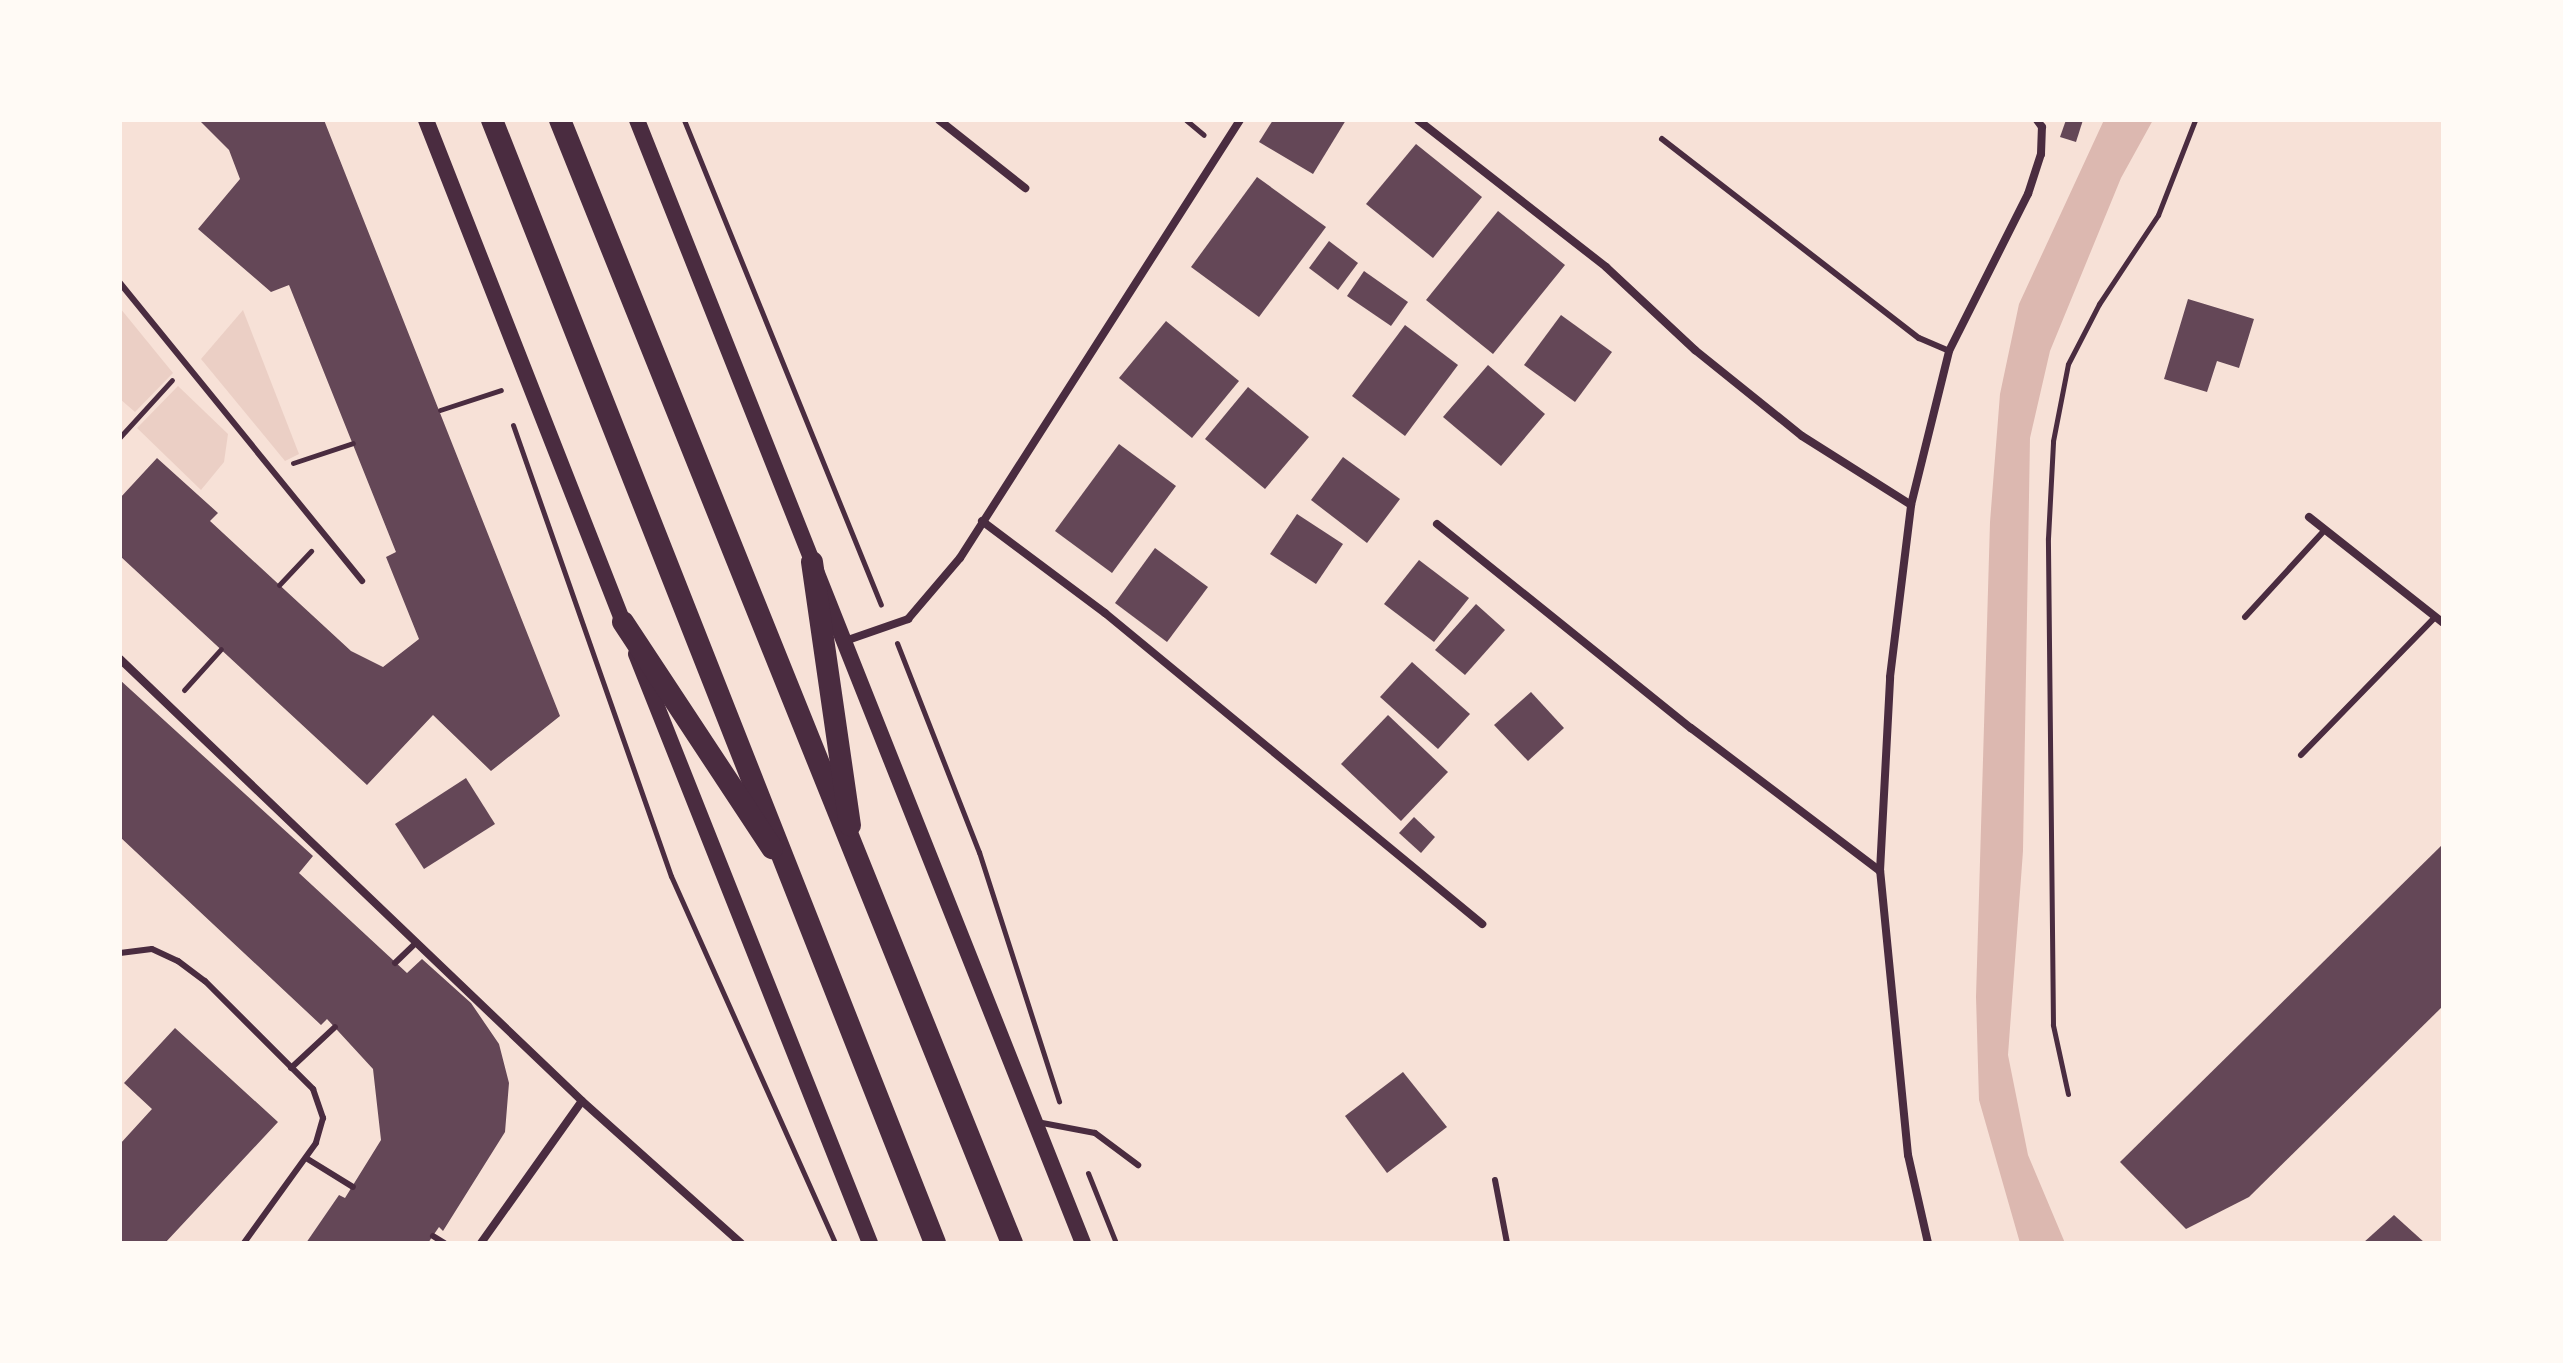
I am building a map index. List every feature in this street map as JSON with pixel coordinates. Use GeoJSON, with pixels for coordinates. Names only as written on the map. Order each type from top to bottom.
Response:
{"type":"FeatureCollection","features":[{"type":"Feature","properties":{"kind":"highway"},"geometry":{"type":"LineString","coordinates":[[492,120],[935,1243]]}},
{"type":"Feature","properties":{"kind":"highway"},"geometry":{"type":"LineString","coordinates":[[560,120],[1012,1243]]}},
{"type":"Feature","properties":{"kind":"highway"},"geometry":{"type":"LineString","coordinates":[[812,562],[844,755],[852,850]]}},
{"type":"Feature","properties":{"kind":"highway"},"geometry":{"type":"LineString","coordinates":[[623,622],[730,792],[791,874]]}},
{"type":"Feature","properties":{"kind":"main road"},"geometry":{"type":"LineString","coordinates":[[426,120],[870,1243]]}},
{"type":"Feature","properties":{"kind":"main road"},"geometry":{"type":"LineString","coordinates":[[637,120],[1083,1243]]}},
{"type":"Feature","properties":{"kind":"street"},"geometry":{"type":"LineString","coordinates":[[939,120],[1025,188]]}},
{"type":"Feature","properties":{"kind":"street"},"geometry":{"type":"LineString","coordinates":[[844,642],[891,629],[936,589],[1240,120]]}},
{"type":"Feature","properties":{"kind":"street"},"geometry":{"type":"LineString","coordinates":[[1418,120],[1606,267],[1695,350],[1802,436],[1911,505]]}},
{"type":"Feature","properties":{"kind":"street"},"geometry":{"type":"LineString","coordinates":[[1928,1243],[1908,1155],[1880,871],[1890,677],[1911,505],[1949,351],[2028,194],[2041,154],[2042,127],[2037,120]]}},
{"type":"Feature","properties":{"kind":"street"},"geometry":{"type":"LineString","coordinates":[[2309,517],[2323,532],[2439,620]]}},
{"type":"Feature","properties":{"kind":"street"},"geometry":{"type":"LineString","coordinates":[[982,521],[1105,613],[1236,727],[1482,924]]}},
{"type":"Feature","properties":{"kind":"street"},"geometry":{"type":"LineString","coordinates":[[1437,524],[1691,728],[1880,871]]}},
{"type":"Feature","properties":{"kind":"street"},"geometry":{"type":"LineString","coordinates":[[120,659],[582,1101],[741,1243]]}},
{"type":"Feature","properties":{"kind":"street"},"geometry":{"type":"LineString","coordinates":[[481,1243],[582,1101]]}},
{"type":"Feature","properties":{"kind":"lane"},"geometry":{"type":"LineString","coordinates":[[1662,139],[1919,338],[1949,351]]}},
{"type":"Feature","properties":{"kind":"lane"},"geometry":{"type":"LineString","coordinates":[[120,283],[362,581]]}},
{"type":"Feature","properties":{"kind":"lane"},"geometry":{"type":"LineString","coordinates":[[2245,617],[2323,532]]}},
{"type":"Feature","properties":{"kind":"lane"},"geometry":{"type":"LineString","coordinates":[[2301,755],[2439,620]]}},
{"type":"Feature","properties":{"kind":"lane"},"geometry":{"type":"LineString","coordinates":[[395,963],[416,943]]}},
{"type":"Feature","properties":{"kind":"lane"},"geometry":{"type":"LineString","coordinates":[[120,953],[152,949],[178,961],[313,1089],[323,1118],[306,1158],[244,1243]]}},
{"type":"Feature","properties":{"kind":"lane"},"geometry":{"type":"LineString","coordinates":[[291,1068],[335,1027]]}},
{"type":"Feature","properties":{"kind":"lane"},"geometry":{"type":"LineString","coordinates":[[1035,1121],[1095,1133],[1138,1165]]}},
{"type":"Feature","properties":{"kind":"lane"},"geometry":{"type":"LineString","coordinates":[[306,1158],[353,1187]]}},
{"type":"Feature","properties":{"kind":"lane"},"geometry":{"type":"LineString","coordinates":[[1495,1180],[1507,1243]]}},
{"type":"Feature","properties":{"kind":"lane"},"geometry":{"type":"LineString","coordinates":[[433,1236],[444,1243]]}},
{"type":"Feature","properties":{"kind":"path"},"geometry":{"type":"LineString","coordinates":[[684,120],[979,852],[1028,1016],[1068,1129],[1116,1243]]}},
{"type":"Feature","properties":{"kind":"path"},"geometry":{"type":"LineString","coordinates":[[2068,1094],[2053,1025],[2048,538],[2053,441],[2068,364],[2099,304],[2158,215],[2195,120]]}},
{"type":"Feature","properties":{"kind":"path"},"geometry":{"type":"LineString","coordinates":[[120,437],[186,364]]}},
{"type":"Feature","properties":{"kind":"path"},"geometry":{"type":"LineString","coordinates":[[496,376],[506,404]]}},
{"type":"Feature","properties":{"kind":"path"},"geometry":{"type":"LineString","coordinates":[[440,410],[501,390]]}},
{"type":"Feature","properties":{"kind":"path"},"geometry":{"type":"LineString","coordinates":[[511,419],[671,876],[835,1243]]}},
{"type":"Feature","properties":{"kind":"path"},"geometry":{"type":"LineString","coordinates":[[273,469],[353,443]]}},
{"type":"Feature","properties":{"kind":"path"},"geometry":{"type":"LineString","coordinates":[[279,585],[326,535]]}},
{"type":"Feature","properties":{"kind":"path"},"geometry":{"type":"LineString","coordinates":[[169,706],[221,649]]}},
{"type":"Feature","properties":{"kind":"shaded area"},"geometry":{"type":"Polygon","coordinates":[[[2104,120],[2153,120],[2121,178],[2050,351],[2030,438],[2023,851],[2008,1055],[2028,1155],[2065,1243],[2020,1243],[1979,1100],[1976,997],[1990,522],[2000,394],[2019,304],[2104,120]]]}},
{"type":"Feature","properties":{"kind":"shaded area"},"geometry":{"type":"Polygon","coordinates":[[[120,308],[173,373],[135,412],[120,399],[120,308]]]}},
{"type":"Feature","properties":{"kind":"shaded area"},"geometry":{"type":"Polygon","coordinates":[[[243,310],[299,454],[285,461],[201,359],[243,310]]]}},
{"type":"Feature","properties":{"kind":"shaded area"},"geometry":{"type":"Polygon","coordinates":[[[178,386],[228,434],[224,462],[201,490],[137,428],[178,386]]]}},
{"type":"Feature","properties":{"kind":"building"},"geometry":{"type":"Polygon","coordinates":[[[199,120],[324,120],[560,716],[491,771],[433,715],[367,785],[120,556],[120,498],[157,458],[218,513],[210,521],[351,651],[383,667],[419,639],[386,557],[396,552],[289,285],[271,292],[198,229],[240,179],[229,150],[199,120]]]}},
{"type":"Feature","properties":{"kind":"building"},"geometry":{"type":"Polygon","coordinates":[[[1273,120],[1346,120],[1313,174],[1259,142],[1273,120]]]}},
{"type":"Feature","properties":{"kind":"building"},"geometry":{"type":"Polygon","coordinates":[[[2066,120],[2083,120],[2076,142],[2060,137],[2066,120]]]}},
{"type":"Feature","properties":{"kind":"building"},"geometry":{"type":"Polygon","coordinates":[[[1416,144],[1482,197],[1433,258],[1366,204],[1416,144]]]}},
{"type":"Feature","properties":{"kind":"building"},"geometry":{"type":"Polygon","coordinates":[[[1257,177],[1326,227],[1259,317],[1191,267],[1257,177]]]}},
{"type":"Feature","properties":{"kind":"building"},"geometry":{"type":"Polygon","coordinates":[[[1498,211],[1565,265],[1493,354],[1426,300],[1498,211]]]}},
{"type":"Feature","properties":{"kind":"building"},"geometry":{"type":"Polygon","coordinates":[[[1329,241],[1358,263],[1338,290],[1309,268],[1329,241]]]}},
{"type":"Feature","properties":{"kind":"building"},"geometry":{"type":"Polygon","coordinates":[[[1364,271],[1408,302],[1391,326],[1347,296],[1364,271]]]}},
{"type":"Feature","properties":{"kind":"building"},"geometry":{"type":"Polygon","coordinates":[[[2188,299],[2254,319],[2239,368],[2217,361],[2207,392],[2164,379],[2188,299]]]}},
{"type":"Feature","properties":{"kind":"building"},"geometry":{"type":"Polygon","coordinates":[[[1561,315],[1612,352],[1575,402],[1524,365],[1561,315]]]}},
{"type":"Feature","properties":{"kind":"building"},"geometry":{"type":"Polygon","coordinates":[[[1166,321],[1239,381],[1192,438],[1119,378],[1166,321]]]}},
{"type":"Feature","properties":{"kind":"building"},"geometry":{"type":"Polygon","coordinates":[[[1405,325],[1458,365],[1405,436],[1352,396],[1405,325]]]}},
{"type":"Feature","properties":{"kind":"building"},"geometry":{"type":"Polygon","coordinates":[[[1488,365],[1545,414],[1501,466],[1443,417],[1488,365]]]}},
{"type":"Feature","properties":{"kind":"building"},"geometry":{"type":"Polygon","coordinates":[[[1248,387],[1309,437],[1265,489],[1205,439],[1248,387]]]}},
{"type":"Feature","properties":{"kind":"building"},"geometry":{"type":"Polygon","coordinates":[[[1119,444],[1176,486],[1112,573],[1055,531],[1119,444]]]}},
{"type":"Feature","properties":{"kind":"building"},"geometry":{"type":"Polygon","coordinates":[[[1343,457],[1400,499],[1367,543],[1311,500],[1343,457]]]}},
{"type":"Feature","properties":{"kind":"building"},"geometry":{"type":"Polygon","coordinates":[[[1297,514],[1343,544],[1316,584],[1270,554],[1297,514]]]}},
{"type":"Feature","properties":{"kind":"building"},"geometry":{"type":"Polygon","coordinates":[[[1155,548],[1208,587],[1167,642],[1115,603],[1155,548]]]}},
{"type":"Feature","properties":{"kind":"building"},"geometry":{"type":"Polygon","coordinates":[[[1419,560],[1469,598],[1434,642],[1384,604],[1419,560]]]}},
{"type":"Feature","properties":{"kind":"building"},"geometry":{"type":"Polygon","coordinates":[[[1476,604],[1505,630],[1465,675],[1435,650],[1476,604]]]}},
{"type":"Feature","properties":{"kind":"building"},"geometry":{"type":"Polygon","coordinates":[[[1412,662],[1470,714],[1438,749],[1380,697],[1412,662]]]}},
{"type":"Feature","properties":{"kind":"building"},"geometry":{"type":"Polygon","coordinates":[[[120,680],[313,856],[299,873],[407,973],[422,959],[471,1003],[499,1044],[509,1083],[505,1132],[443,1231],[439,1227],[428,1243],[306,1243],[339,1195],[345,1198],[381,1140],[373,1069],[327,1019],[321,1025],[120,837],[120,680]]]}},
{"type":"Feature","properties":{"kind":"building"},"geometry":{"type":"Polygon","coordinates":[[[1531,692],[1564,728],[1528,761],[1494,725],[1531,692]]]}},
{"type":"Feature","properties":{"kind":"building"},"geometry":{"type":"Polygon","coordinates":[[[1388,715],[1448,772],[1401,821],[1341,764],[1388,715]]]}},
{"type":"Feature","properties":{"kind":"building"},"geometry":{"type":"Polygon","coordinates":[[[466,778],[495,824],[424,869],[395,824],[466,778]]]}},
{"type":"Feature","properties":{"kind":"building"},"geometry":{"type":"Polygon","coordinates":[[[1414,817],[1435,837],[1421,853],[1399,833],[1414,817]]]}},
{"type":"Feature","properties":{"kind":"building"},"geometry":{"type":"Polygon","coordinates":[[[2443,844],[2443,1006],[2249,1197],[2186,1229],[2120,1162],[2443,844]]]}},
{"type":"Feature","properties":{"kind":"building"},"geometry":{"type":"Polygon","coordinates":[[[175,1028],[278,1122],[165,1243],[120,1243],[120,1144],[152,1109],[124,1083],[175,1028]]]}},
{"type":"Feature","properties":{"kind":"building"},"geometry":{"type":"Polygon","coordinates":[[[1403,1072],[1447,1127],[1387,1173],[1345,1116],[1403,1072]]]}},
{"type":"Feature","properties":{"kind":"building"},"geometry":{"type":"Polygon","coordinates":[[[2394,1215],[2425,1243],[2363,1243],[2394,1215]]]}}]}
